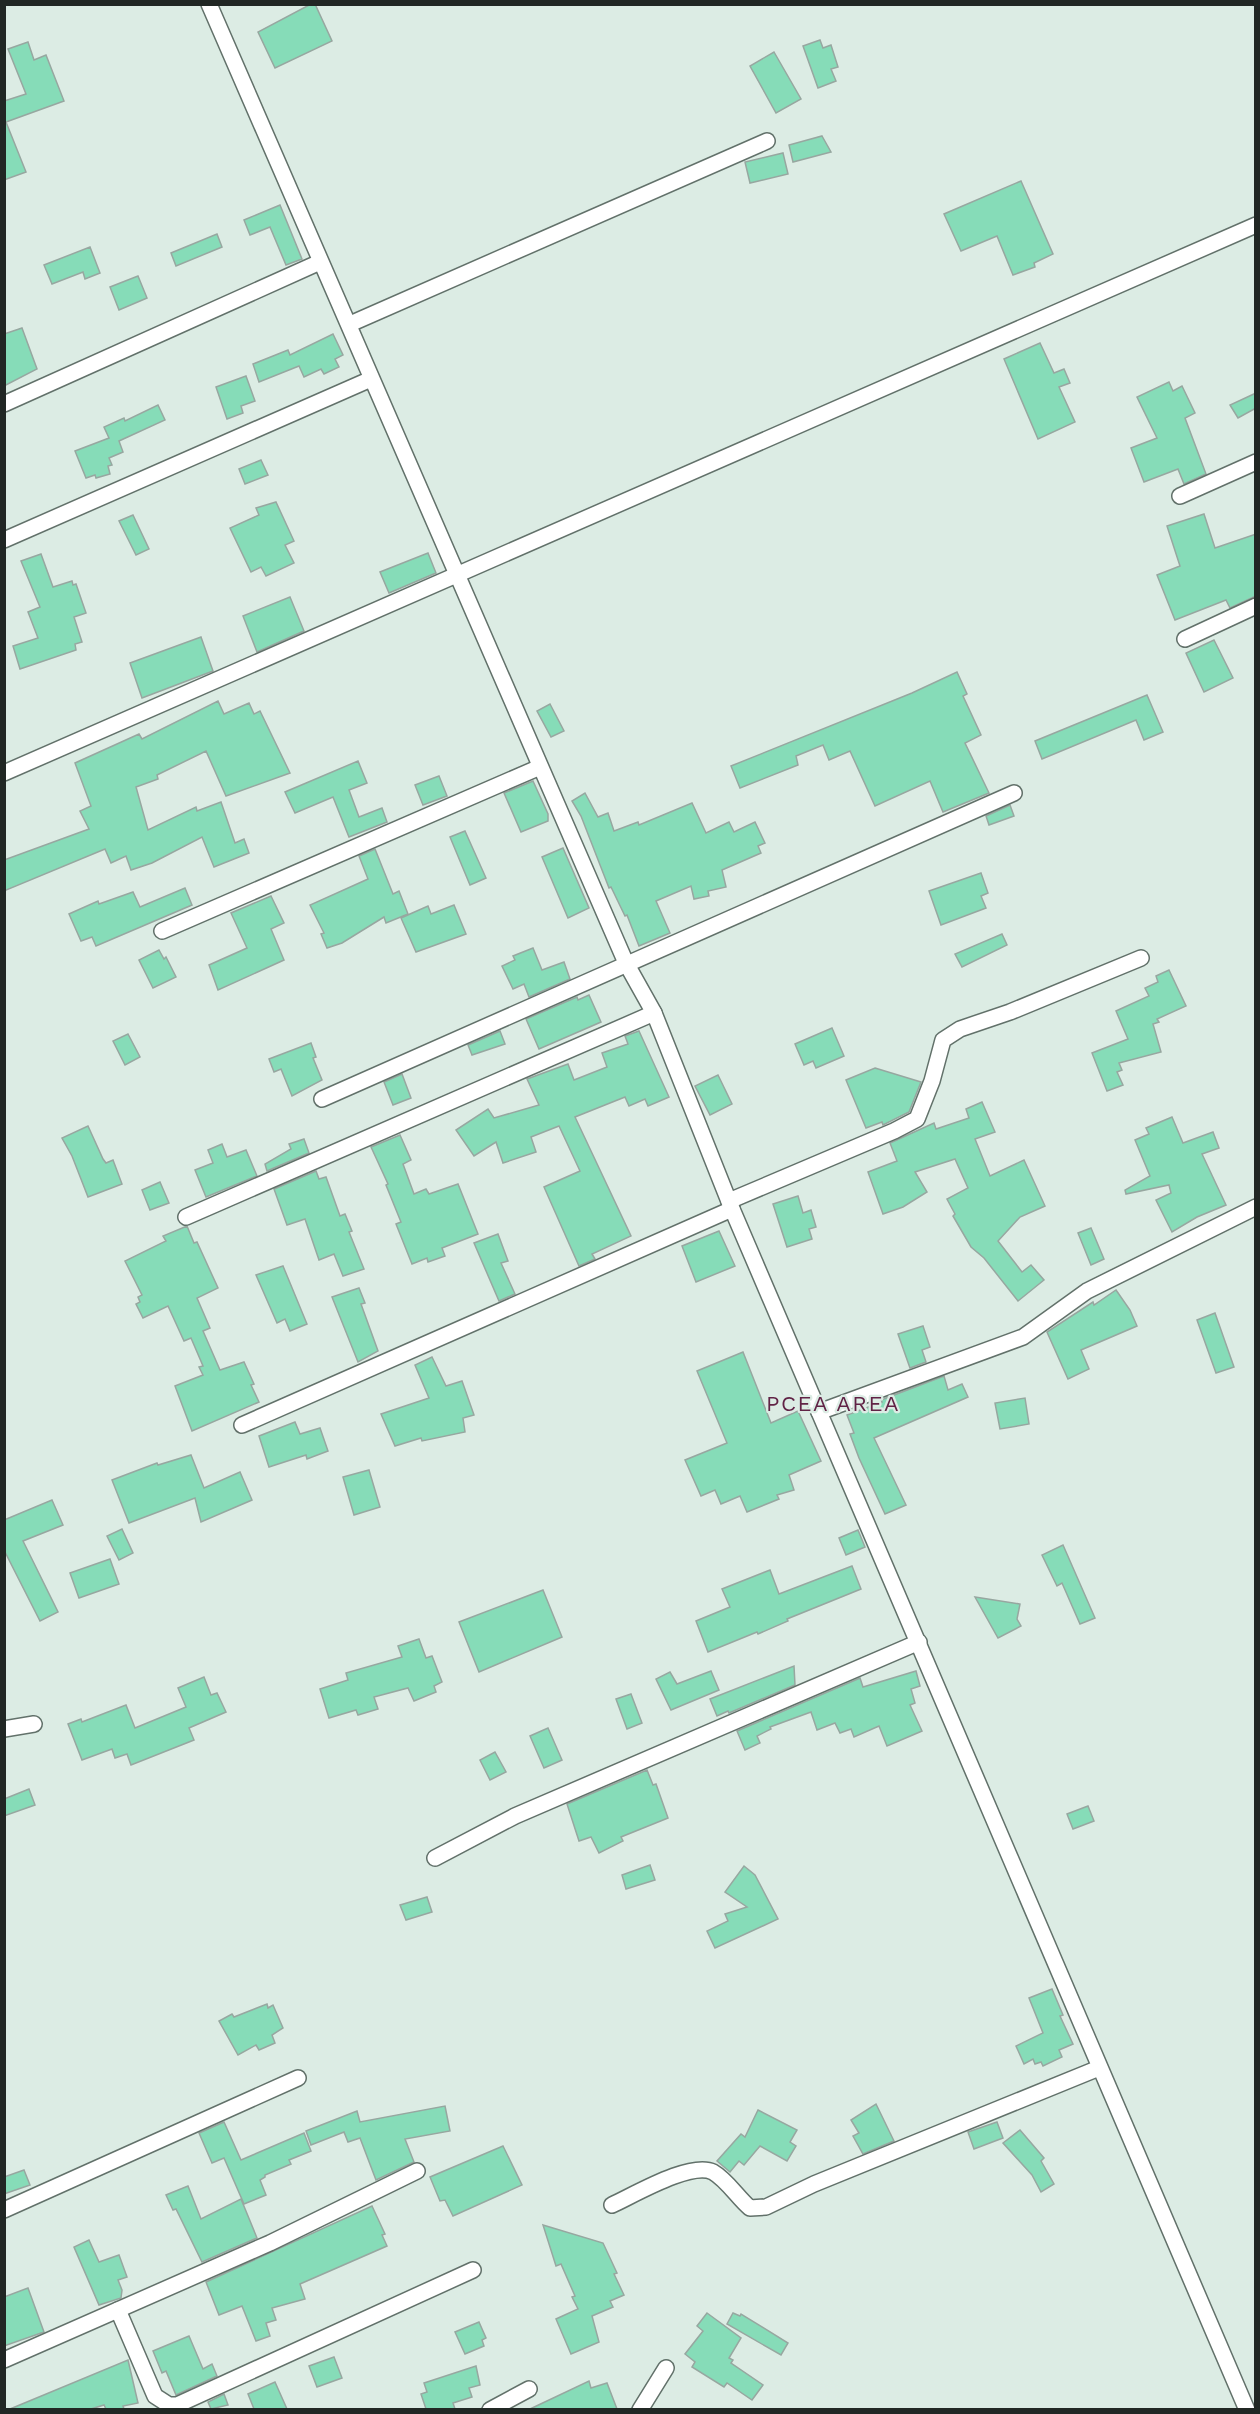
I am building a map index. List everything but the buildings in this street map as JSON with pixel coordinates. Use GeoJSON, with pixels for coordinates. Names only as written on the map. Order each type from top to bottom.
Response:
{"type":"FeatureCollection","features":[{"type":"Feature","properties":{"kind":"street"},"geometry":{"type":"LineString","coordinates":[[209,4],[626,963],[654,1013],[731,1205],[1247,2409]]}},
{"type":"Feature","properties":{"kind":"street"},"geometry":{"type":"LineString","coordinates":[[350,324],[767,141]]}},
{"type":"Feature","properties":{"kind":"street"},"geometry":{"type":"LineString","coordinates":[[4,774],[1256,225]]}},
{"type":"Feature","properties":{"kind":"street"},"geometry":{"type":"LineString","coordinates":[[4,404],[320,262]]}},
{"type":"Feature","properties":{"kind":"street"},"geometry":{"type":"LineString","coordinates":[[4,540],[371,379]]}},
{"type":"Feature","properties":{"kind":"street"},"geometry":{"type":"LineString","coordinates":[[1180,496],[1256,462]]}},
{"type":"Feature","properties":{"kind":"street"},"geometry":{"type":"LineString","coordinates":[[1185,639],[1256,606]]}},
{"type":"Feature","properties":{"kind":"street"},"geometry":{"type":"LineString","coordinates":[[162,932],[540,767]]}},
{"type":"Feature","properties":{"kind":"street"},"geometry":{"type":"LineString","coordinates":[[322,1099],[626,963],[1014,794]]}},
{"type":"Feature","properties":{"kind":"street"},"geometry":{"type":"LineString","coordinates":[[242,1425],[894,1131],[917,1119],[932,1082],[943,1040],[960,1029],[1010,1012],[1140,958]]}},
{"type":"Feature","properties":{"kind":"street"},"geometry":{"type":"LineString","coordinates":[[186,1217],[654,1013]]}},
{"type":"Feature","properties":{"kind":"street"},"geometry":{"type":"LineString","coordinates":[[819,1412],[1023,1337],[1087,1291],[1256,1207]]}},
{"type":"Feature","properties":{"kind":"street"},"geometry":{"type":"LineString","coordinates":[[435,1858],[515,1816],[919,1642]]}},
{"type":"Feature","properties":{"kind":"street"},"geometry":{"type":"LineString","coordinates":[[4,1729],[34,1724]]}},
{"type":"Feature","properties":{"kind":"street"},"geometry":{"type":"LineString","coordinates":[[612,2205],[677,2175],[696,2169],[714,2173],[750,2208],[766,2206],[814,2184],[1099,2068]]}},
{"type":"Feature","properties":{"kind":"street"},"geometry":{"type":"LineString","coordinates":[[4,2210],[298,2078]]}},
{"type":"Feature","properties":{"kind":"street"},"geometry":{"type":"LineString","coordinates":[[4,2360],[270,2243],[417,2171]]}},
{"type":"Feature","properties":{"kind":"street"},"geometry":{"type":"LineString","coordinates":[[118,2310],[155,2396],[169,2405],[177,2405],[473,2270]]}},
{"type":"Feature","properties":{"kind":"street"},"geometry":{"type":"LineString","coordinates":[[640,2409],[666,2368]]}},
{"type":"Feature","properties":{"kind":"street"},"geometry":{"type":"LineString","coordinates":[[490,2409],[529,2389]]}},
{"type":"Feature","properties":{"kind":"district","name":"PCEA AREA"},"geometry":{"type":"Point","coordinates":[833,1403]}}]}
